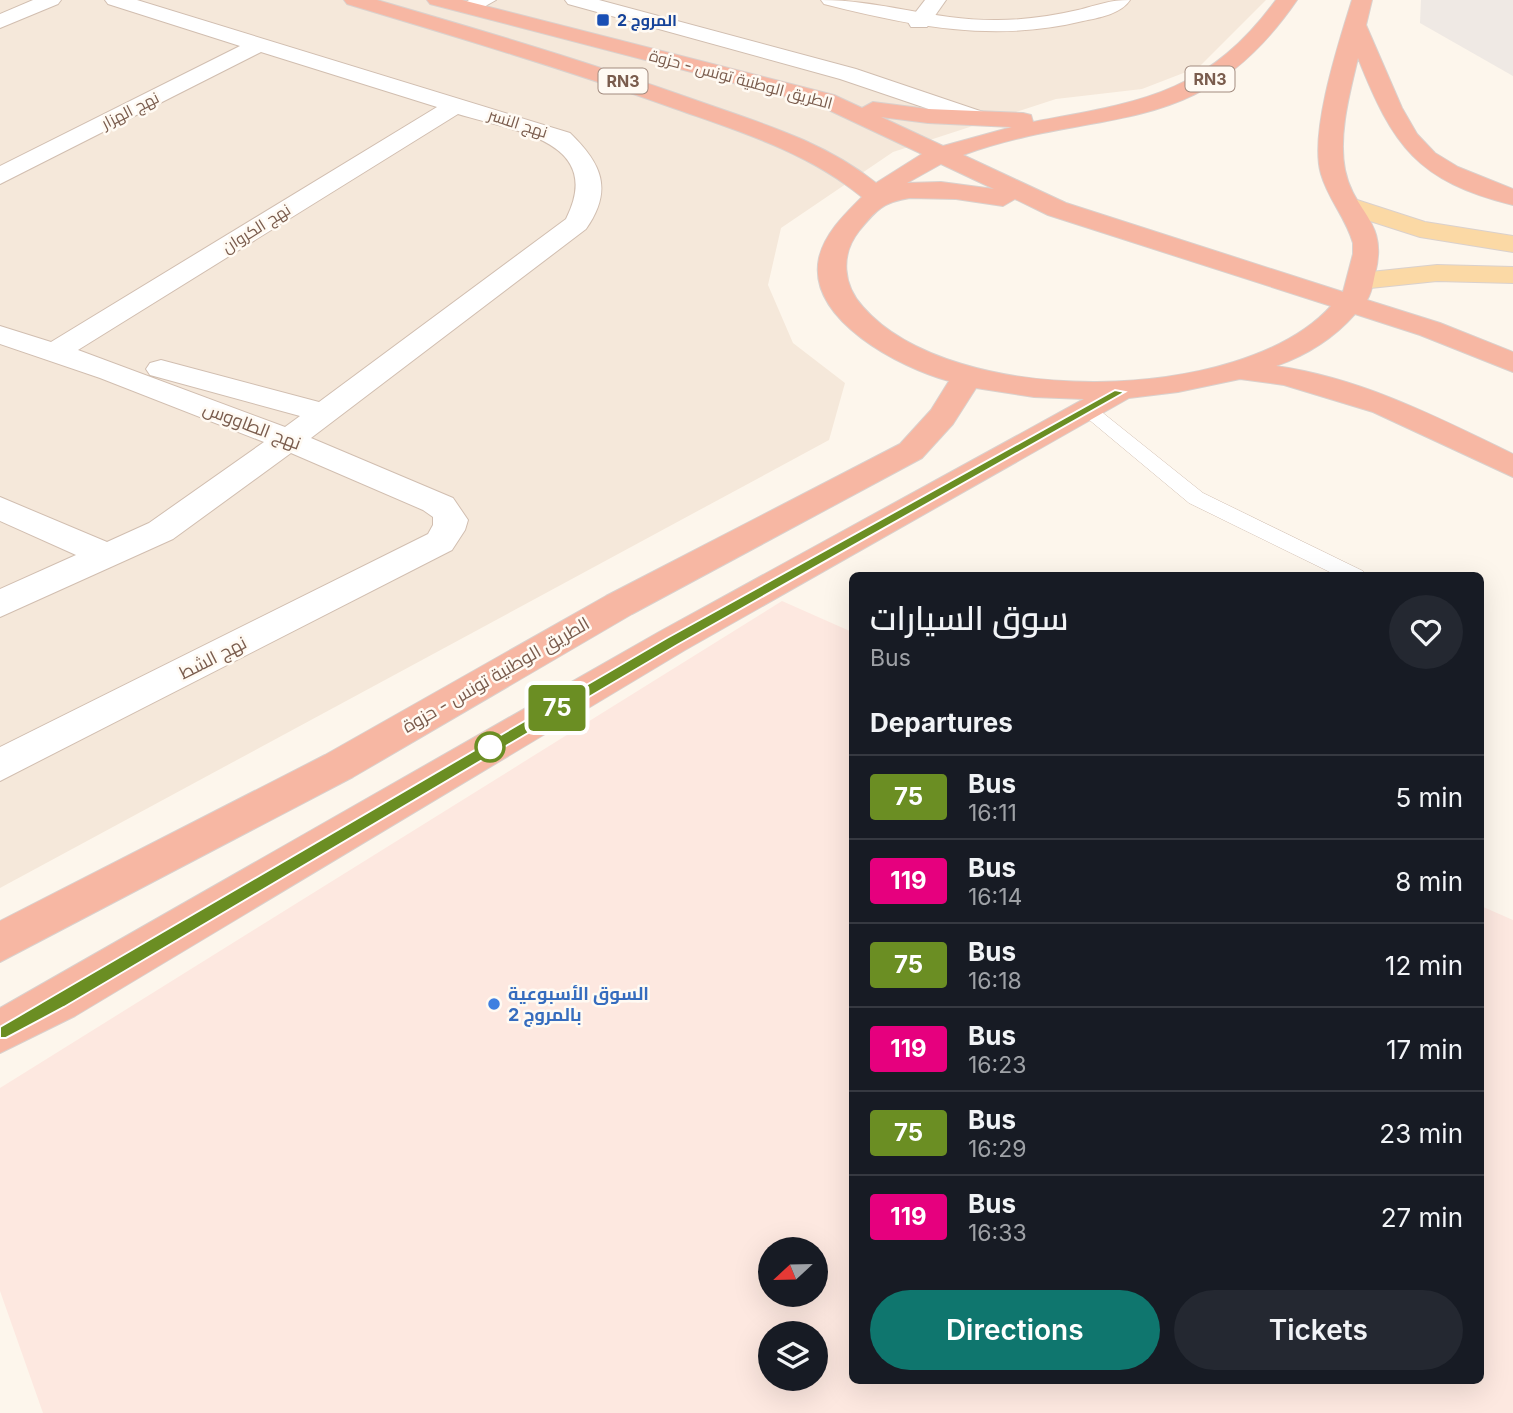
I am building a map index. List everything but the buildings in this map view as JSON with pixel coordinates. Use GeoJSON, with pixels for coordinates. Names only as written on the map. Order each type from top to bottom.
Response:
{"type":"FeatureCollection","features":[{"type":"Feature","properties":{"kind":"highway","name":"الطريق الوطنية تونس - حزوة"},"geometry":{"type":"LineString","coordinates":[[354,0],[578,65],[782,139],[821,155],[851,174],[877,197]]}},
{"type":"Feature","properties":{"kind":"highway","name":"الطريق الوطنية تونس - حزوة"},"geometry":{"type":"LineString","coordinates":[[438,0],[477,4],[826,100],[878,122],[942,155]]}},
{"type":"Feature","properties":{"kind":"highway","name":"RN3"},"geometry":{"type":"LineString","coordinates":[[1103,401],[966,378],[896,351],[858,323],[835,292],[829,261],[840,235],[901,175],[942,155],[1022,132],[1166,100],[1210,80],[1263,36],[1287,0]]}},
{"type":"Feature","properties":{"kind":"highway"},"geometry":{"type":"LineString","coordinates":[[1362,0],[1330,153],[1336,179],[1365,231],[1367,256],[1355,293],[1430,329],[1513,363]]}},
{"type":"Feature","properties":{"kind":"highway"},"geometry":{"type":"LineString","coordinates":[[1355,24],[1404,131],[1418,150],[1461,177],[1513,197]]}},
{"type":"Feature","properties":{"kind":"highway"},"geometry":{"type":"LineString","coordinates":[[826,100],[928,116],[981,119],[1105,115]]}},
{"type":"Feature","properties":{"kind":"highway","name":"RN3"},"geometry":{"type":"LineString","coordinates":[[942,155],[1057,209]]}},
{"type":"Feature","properties":{"kind":"highway","name":"RN3"},"geometry":{"type":"LineString","coordinates":[[0,1032],[58,1001],[672,642],[1103,401],[1237,370],[1305,343],[1355,293],[1057,209],[938,189],[896,191],[877,197]]}},
{"type":"Feature","properties":{"kind":"highway"},"geometry":{"type":"LineString","coordinates":[[1237,370],[1289,375],[1340,387],[1390,405],[1513,467]]}},
{"type":"Feature","properties":{"kind":"highway","name":"الطريق الوطنية تونس - حزوة"},"geometry":{"type":"LineString","coordinates":[[0,943],[339,766],[619,605],[911,451],[935,428],[955,400],[966,378]]}},
{"type":"Feature","properties":{"kind":"main road"},"geometry":{"type":"LineString","coordinates":[[1351,206],[1420,229],[1513,244]]}},
{"type":"Feature","properties":{"kind":"main road","name":"RN3"},"geometry":{"type":"LineString","coordinates":[[1355,293],[1437,273],[1513,275]]}},
{"type":"Feature","properties":{"kind":"street"},"geometry":{"type":"LineString","coordinates":[[0,22],[51,0]]}},
{"type":"Feature","properties":{"kind":"street","name":"نهج النسر"},"geometry":{"type":"LineString","coordinates":[[0,604],[161,531],[289,440],[577,223],[591,187],[590,174],[578,153],[561,138],[115,0]]}},
{"type":"Feature","properties":{"kind":"street"},"geometry":{"type":"LineString","coordinates":[[575,0],[838,70],[981,119]]}},
{"type":"Feature","properties":{"kind":"street"},"geometry":{"type":"LineString","coordinates":[[831,0],[919,22],[949,26],[1009,27],[1093,12],[1120,0]]}},
{"type":"Feature","properties":{"kind":"street"},"geometry":{"type":"LineString","coordinates":[[919,22],[936,0]]}},
{"type":"Feature","properties":{"kind":"street","name":"نهج الهزار"},"geometry":{"type":"LineString","coordinates":[[0,176],[260,44]]}},
{"type":"Feature","properties":{"kind":"street","name":"نهج الكروان"},"geometry":{"type":"LineString","coordinates":[[61,354],[458,104]]}},
{"type":"Feature","properties":{"kind":"street","name":"نهج الطاووس"},"geometry":{"type":"LineString","coordinates":[[0,335],[61,354],[289,440],[447,509],[453,519],[450,531],[440,542],[425,549]]}},
{"type":"Feature","properties":{"kind":"street"},"geometry":{"type":"LineString","coordinates":[[61,354],[137,362],[324,413]]}},
{"type":"Feature","properties":{"kind":"street"},"geometry":{"type":"LineString","coordinates":[[0,508],[108,556]]}},
{"type":"Feature","properties":{"kind":"street","name":"نهج الشط"},"geometry":{"type":"LineString","coordinates":[[0,765],[425,549]]}},
{"type":"Feature","properties":{"kind":"lane"},"geometry":{"type":"LineString","coordinates":[[1103,401],[1196,498],[1348,572]]}},
{"type":"Feature","properties":{"kind":"shaded area","name":"المروج 2"},"geometry":{"type":"Polygon","coordinates":[[[0,0],[1266,0],[1199,67],[1142,89],[1056,99],[893,152],[781,228],[768,285],[793,343],[845,383],[829,440],[0,888],[0,0]]]}},
{"type":"Feature","properties":{"kind":"shaded area"},"geometry":{"type":"Polygon","coordinates":[[[1421,0],[1513,0],[1513,76],[1420,23],[1421,0]]]}},
{"type":"Feature","properties":{"kind":"shaded area","name":"السوق الأسبوعية بالمروج 2"},"geometry":{"type":"Polygon","coordinates":[[[782,601],[849,631],[849,1384],[1484,1384],[1484,907],[1513,920],[1513,1413],[43,1413],[0,1291],[0,1088],[782,601]]]}},
{"type":"Feature","properties":{"kind":"bus line","name":"75"},"geometry":{"type":"LineString","coordinates":[[0,1032],[58,1001],[672,642],[1119,392]]}},
{"type":"Feature","properties":{"kind":"place","name":"المروج 2"},"geometry":{"type":"Point","coordinates":[603,20]}},
{"type":"Feature","properties":{"kind":"place","name":"السوق الأسبوعية بالمروج 2"},"geometry":{"type":"Point","coordinates":[494,1004]}}]}
